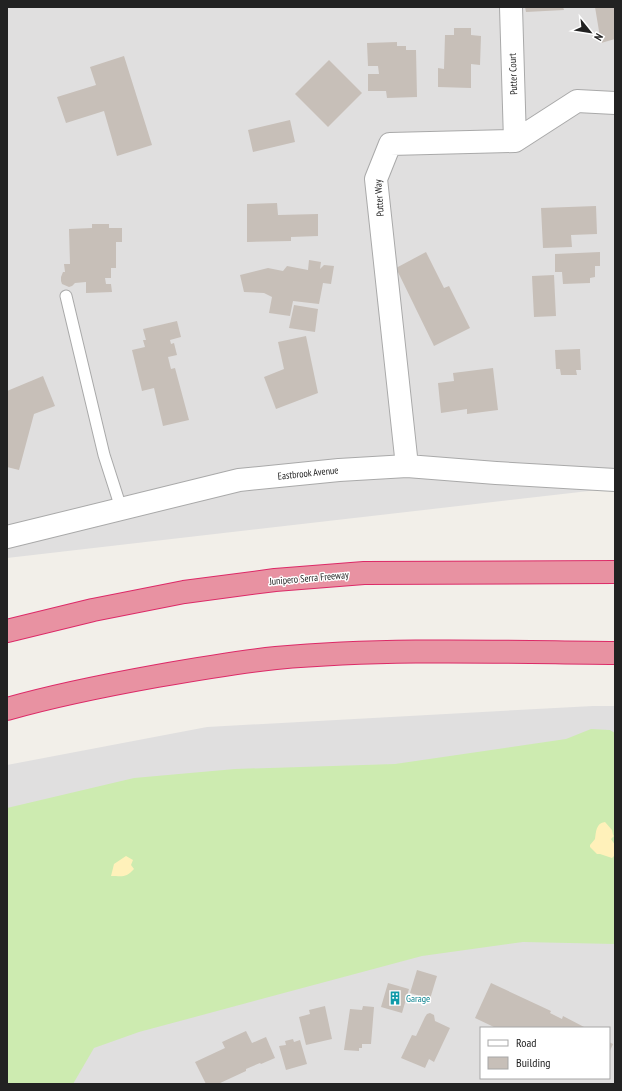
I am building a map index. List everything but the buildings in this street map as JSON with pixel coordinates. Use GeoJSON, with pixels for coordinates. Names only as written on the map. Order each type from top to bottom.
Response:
{"type":"FeatureCollection","features":[{"type":"Feature","properties":{"kind":"highway","name":"Junipero Serra Freeway"},"geometry":{"type":"LineString","coordinates":[[7,631],[108,607],[184,592],[275,580],[364,574],[615,572]]}},
{"type":"Feature","properties":{"kind":"highway"},"geometry":{"type":"LineString","coordinates":[[7,709],[110,685],[194,669],[276,658],[363,653],[452,651],[615,653]]}},
{"type":"Feature","properties":{"kind":"street","name":"Putter Court"},"geometry":{"type":"LineString","coordinates":[[511,7],[515,141]]}},
{"type":"Feature","properties":{"kind":"street"},"geometry":{"type":"LineString","coordinates":[[515,141],[577,101],[615,103]]}},
{"type":"Feature","properties":{"kind":"street","name":"Putter Way"},"geometry":{"type":"LineString","coordinates":[[408,466],[376,179],[390,144],[515,141]]}},
{"type":"Feature","properties":{"kind":"street","name":"Eastbrook Avenue"},"geometry":{"type":"LineString","coordinates":[[7,536],[239,480],[340,470],[408,466],[615,480]]}},
{"type":"Feature","properties":{"kind":"lane"},"geometry":{"type":"LineString","coordinates":[[66,296],[104,455],[121,508]]}},
{"type":"Feature","properties":{"kind":"shaded area"},"geometry":{"type":"Polygon","coordinates":[[[7,7],[615,7],[615,488],[7,558],[7,7]]]}},
{"type":"Feature","properties":{"kind":"shaded area"},"geometry":{"type":"Polygon","coordinates":[[[615,706],[615,1084],[7,1084],[7,765],[207,727],[615,706]]]}},
{"type":"Feature","properties":{"kind":"green space"},"geometry":{"type":"Polygon","coordinates":[[[591,729],[610,730],[615,733],[615,944],[523,942],[422,956],[139,1032],[94,1048],[73,1084],[7,1084],[7,808],[134,778],[235,769],[395,764],[566,739],[591,729]]]}},
{"type":"Feature","properties":{"kind":"sand"},"geometry":{"type":"Polygon","coordinates":[[[605,822],[612,830],[614,836],[611,839],[615,845],[615,855],[612,858],[597,854],[590,847],[595,839],[598,826],[605,822]]]}},
{"type":"Feature","properties":{"kind":"sand"},"geometry":{"type":"Polygon","coordinates":[[[126,856],[133,860],[131,865],[134,869],[126,875],[111,876],[114,864],[126,856]]]}},
{"type":"Feature","properties":{"kind":"place","name":"Garage"},"geometry":{"type":"Point","coordinates":[395,998]}}]}
